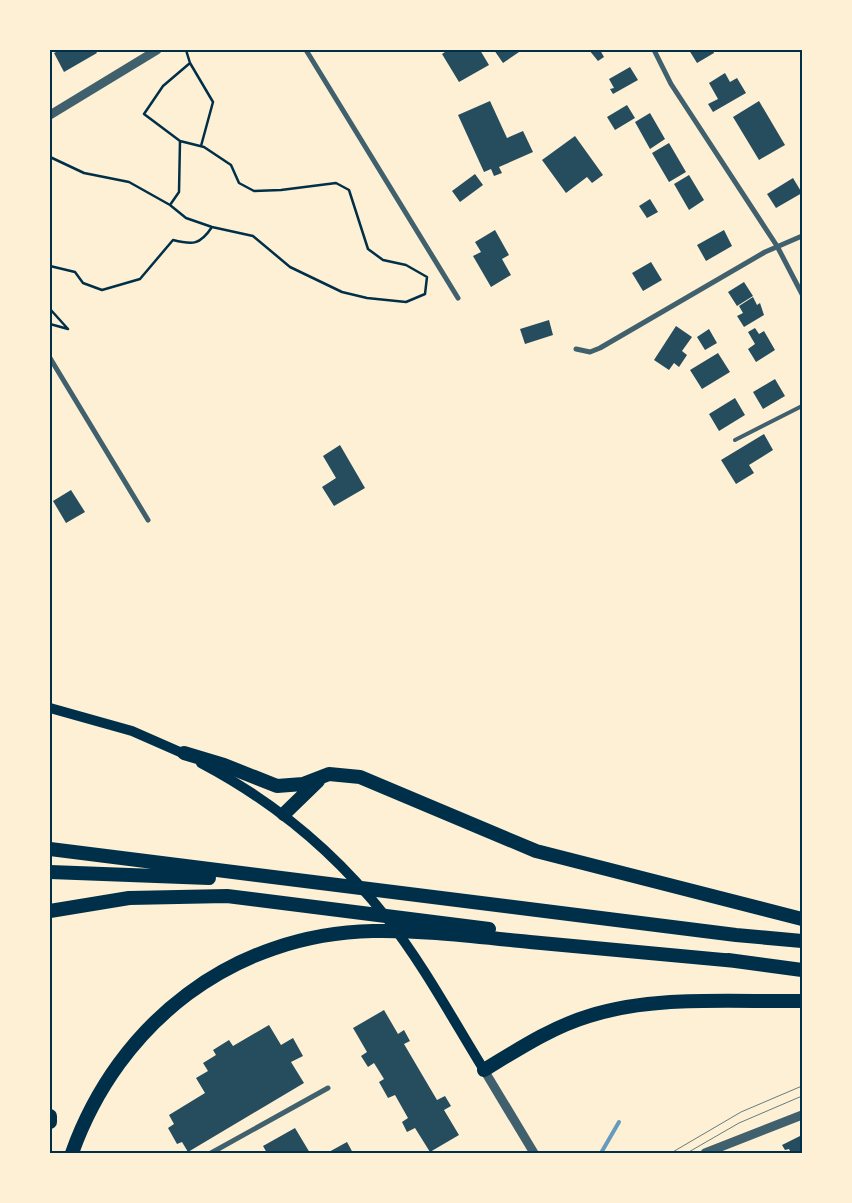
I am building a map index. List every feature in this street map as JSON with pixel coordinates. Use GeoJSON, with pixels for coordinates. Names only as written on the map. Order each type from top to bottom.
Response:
{"type":"FeatureCollection","features":[{"type":"Feature","properties":{"kind":"highway"},"geometry":{"type":"LineString","coordinates":[[184,753],[224,765],[277,786],[303,784],[329,774],[360,777],[536,851],[802,920]]}},
{"type":"Feature","properties":{"kind":"highway"},"geometry":{"type":"LineString","coordinates":[[284,814],[309,788],[329,774]]}},
{"type":"Feature","properties":{"kind":"highway"},"geometry":{"type":"LineString","coordinates":[[50,849],[297,882],[726,934],[802,940]]}},
{"type":"Feature","properties":{"kind":"highway"},"geometry":{"type":"LineString","coordinates":[[50,872],[297,882]]}},
{"type":"Feature","properties":{"kind":"highway"},"geometry":{"type":"LineString","coordinates":[[50,911],[129,898],[226,896],[802,970]]}},
{"type":"Feature","properties":{"kind":"highway"},"geometry":{"type":"LineString","coordinates":[[72,1153],[96,1098],[129,1052],[162,1013],[196,986],[234,964],[276,948],[321,936],[372,931],[434,933],[736,961]]}},
{"type":"Feature","properties":{"kind":"highway"},"geometry":{"type":"LineString","coordinates":[[484,1070],[564,1026],[589,1016],[616,1009],[648,1004],[802,1001]]}},
{"type":"Feature","properties":{"kind":"highway"},"geometry":{"type":"LineString","coordinates":[[50,1116],[50,1122]]}},
{"type":"Feature","properties":{"kind":"main road"},"geometry":{"type":"LineString","coordinates":[[50,708],[124,729],[184,753],[226,776],[284,814],[313,839],[373,901],[423,971],[484,1070]]}},
{"type":"Feature","properties":{"kind":"street"},"geometry":{"type":"LineString","coordinates":[[50,115],[156,50]]}},
{"type":"Feature","properties":{"kind":"street"},"geometry":{"type":"LineString","coordinates":[[306,50],[458,298]]}},
{"type":"Feature","properties":{"kind":"street"},"geometry":{"type":"LineString","coordinates":[[654,50],[671,84],[777,246],[802,294]]}},
{"type":"Feature","properties":{"kind":"street"},"geometry":{"type":"LineString","coordinates":[[576,349],[590,352],[600,348],[777,246],[802,236]]}},
{"type":"Feature","properties":{"kind":"street"},"geometry":{"type":"LineString","coordinates":[[50,358],[148,520]]}},
{"type":"Feature","properties":{"kind":"street"},"geometry":{"type":"LineString","coordinates":[[484,1070],[534,1153]]}},
{"type":"Feature","properties":{"kind":"street"},"geometry":{"type":"LineString","coordinates":[[211,1153],[328,1088]]}},
{"type":"Feature","properties":{"kind":"street"},"geometry":{"type":"LineString","coordinates":[[705,1153],[802,1115]]}},
{"type":"Feature","properties":{"kind":"lane"},"geometry":{"type":"LineString","coordinates":[[735,440],[802,406]]}},
{"type":"Feature","properties":{"kind":"path"},"geometry":{"type":"LineString","coordinates":[[186,50],[190,63],[213,102],[201,146]]}},
{"type":"Feature","properties":{"kind":"path"},"geometry":{"type":"LineString","coordinates":[[50,157],[84,173],[129,182],[170,205],[186,218],[212,227],[253,236],[290,267],[342,292],[367,298],[406,302],[425,294],[427,277],[406,265],[383,260],[368,249],[349,190],[336,183],[291,189],[254,191],[239,183],[232,165],[201,146],[180,141],[144,114],[163,86],[190,63]]}},
{"type":"Feature","properties":{"kind":"path"},"geometry":{"type":"LineString","coordinates":[[170,205],[179,192],[180,141]]}},
{"type":"Feature","properties":{"kind":"path"},"geometry":{"type":"LineString","coordinates":[[50,266],[75,272],[83,283],[102,290],[140,279],[173,240],[188,244],[203,240],[212,227]]}},
{"type":"Feature","properties":{"kind":"path"},"geometry":{"type":"LineString","coordinates":[[50,309],[68,330],[50,324]]}},
{"type":"Feature","properties":{"kind":"building"},"geometry":{"type":"Polygon","coordinates":[[[60,50],[95,50],[97,53],[64,72],[54,53],[60,50]]]}},
{"type":"Feature","properties":{"kind":"building"},"geometry":{"type":"Polygon","coordinates":[[[448,50],[480,50],[489,65],[459,82],[442,54],[448,50]]]}},
{"type":"Feature","properties":{"kind":"building"},"geometry":{"type":"Polygon","coordinates":[[[494,50],[522,50],[503,63],[494,50]]]}},
{"type":"Feature","properties":{"kind":"building"},"geometry":{"type":"Polygon","coordinates":[[[589,50],[600,50],[604,57],[598,61],[589,50]]]}},
{"type":"Feature","properties":{"kind":"building"},"geometry":{"type":"Polygon","coordinates":[[[689,50],[713,50],[714,53],[697,63],[689,50]]]}},
{"type":"Feature","properties":{"kind":"building"},"geometry":{"type":"Polygon","coordinates":[[[630,67],[638,80],[613,94],[610,89],[614,88],[609,79],[630,67]]]}},
{"type":"Feature","properties":{"kind":"building"},"geometry":{"type":"Polygon","coordinates":[[[725,73],[730,82],[737,78],[746,93],[713,112],[708,104],[718,99],[709,83],[725,73]]]}},
{"type":"Feature","properties":{"kind":"building"},"geometry":{"type":"Polygon","coordinates":[[[490,101],[507,138],[523,131],[533,152],[499,167],[502,173],[494,176],[491,169],[484,172],[458,115],[490,101]]]}},
{"type":"Feature","properties":{"kind":"building"},"geometry":{"type":"Polygon","coordinates":[[[759,101],[785,145],[759,160],[733,117],[759,101]]]}},
{"type":"Feature","properties":{"kind":"building"},"geometry":{"type":"Polygon","coordinates":[[[627,105],[635,118],[615,130],[607,117],[627,105]]]}},
{"type":"Feature","properties":{"kind":"building"},"geometry":{"type":"Polygon","coordinates":[[[650,113],[665,139],[650,149],[635,122],[650,113]]]}},
{"type":"Feature","properties":{"kind":"building"},"geometry":{"type":"Polygon","coordinates":[[[575,136],[603,175],[592,183],[587,177],[566,193],[542,160],[575,136]]]}},
{"type":"Feature","properties":{"kind":"building"},"geometry":{"type":"Polygon","coordinates":[[[669,143],[686,172],[669,182],[652,153],[669,143]]]}},
{"type":"Feature","properties":{"kind":"building"},"geometry":{"type":"Polygon","coordinates":[[[475,174],[483,185],[460,202],[452,191],[475,174]]]}},
{"type":"Feature","properties":{"kind":"building"},"geometry":{"type":"Polygon","coordinates":[[[689,175],[704,200],[689,210],[674,184],[689,175]]]}},
{"type":"Feature","properties":{"kind":"building"},"geometry":{"type":"Polygon","coordinates":[[[793,178],[802,193],[776,208],[767,194],[793,178]]]}},
{"type":"Feature","properties":{"kind":"building"},"geometry":{"type":"Polygon","coordinates":[[[650,199],[658,212],[647,218],[639,206],[650,199]]]}},
{"type":"Feature","properties":{"kind":"building"},"geometry":{"type":"Polygon","coordinates":[[[495,230],[509,255],[502,259],[511,275],[491,287],[473,256],[481,252],[475,242],[495,230]]]}},
{"type":"Feature","properties":{"kind":"building"},"geometry":{"type":"Polygon","coordinates":[[[724,230],[732,246],[706,261],[697,245],[724,230]]]}},
{"type":"Feature","properties":{"kind":"building"},"geometry":{"type":"Polygon","coordinates":[[[651,262],[662,280],[643,291],[632,273],[651,262]]]}},
{"type":"Feature","properties":{"kind":"building"},"geometry":{"type":"Polygon","coordinates":[[[744,282],[753,296],[737,306],[728,292],[744,282]]]}},
{"type":"Feature","properties":{"kind":"building"},"geometry":{"type":"Polygon","coordinates":[[[753,297],[757,305],[760,303],[764,315],[744,327],[737,316],[743,313],[739,306],[753,297]]]}},
{"type":"Feature","properties":{"kind":"building"},"geometry":{"type":"Polygon","coordinates":[[[549,320],[553,335],[525,344],[520,329],[549,320]]]}},
{"type":"Feature","properties":{"kind":"building"},"geometry":{"type":"Polygon","coordinates":[[[676,326],[692,337],[682,351],[687,355],[679,367],[674,363],[669,370],[654,360],[676,326]]]}},
{"type":"Feature","properties":{"kind":"building"},"geometry":{"type":"Polygon","coordinates":[[[755,328],[759,334],[764,331],[775,350],[756,362],[748,349],[755,344],[748,332],[755,328]]]}},
{"type":"Feature","properties":{"kind":"building"},"geometry":{"type":"Polygon","coordinates":[[[709,329],[717,343],[705,350],[697,337],[709,329]]]}},
{"type":"Feature","properties":{"kind":"building"},"geometry":{"type":"Polygon","coordinates":[[[718,353],[730,372],[702,389],[690,370],[718,353]]]}},
{"type":"Feature","properties":{"kind":"building"},"geometry":{"type":"Polygon","coordinates":[[[775,379],[785,396],[763,409],[753,392],[775,379]]]}},
{"type":"Feature","properties":{"kind":"building"},"geometry":{"type":"Polygon","coordinates":[[[735,398],[745,415],[719,431],[709,414],[735,398]]]}},
{"type":"Feature","properties":{"kind":"building"},"geometry":{"type":"Polygon","coordinates":[[[764,434],[773,450],[749,465],[754,473],[736,484],[721,460],[764,434]]]}},
{"type":"Feature","properties":{"kind":"building"},"geometry":{"type":"Polygon","coordinates":[[[340,445],[365,488],[334,506],[322,487],[336,478],[323,456],[340,445]]]}},
{"type":"Feature","properties":{"kind":"building"},"geometry":{"type":"Polygon","coordinates":[[[71,490],[85,512],[66,523],[53,501],[71,490]]]}},
{"type":"Feature","properties":{"kind":"building"},"geometry":{"type":"Polygon","coordinates":[[[384,1010],[398,1034],[404,1030],[410,1041],[404,1044],[437,1100],[445,1096],[451,1106],[444,1110],[459,1135],[430,1152],[415,1128],[407,1132],[402,1122],[408,1118],[395,1095],[388,1098],[379,1082],[384,1079],[374,1063],[368,1067],[361,1056],[367,1052],[353,1028],[384,1010]]]}},
{"type":"Feature","properties":{"kind":"building"},"geometry":{"type":"Polygon","coordinates":[[[269,1025],[281,1045],[293,1038],[303,1056],[291,1062],[304,1083],[188,1152],[182,1142],[177,1144],[168,1128],[174,1124],[169,1115],[205,1093],[196,1078],[208,1071],[203,1063],[216,1055],[213,1050],[229,1040],[233,1046],[269,1025]]]}},
{"type":"Feature","properties":{"kind":"building"},"geometry":{"type":"Polygon","coordinates":[[[295,1128],[310,1153],[267,1153],[263,1146],[295,1128]]]}},
{"type":"Feature","properties":{"kind":"building"},"geometry":{"type":"Polygon","coordinates":[[[800,1136],[802,1153],[791,1153],[789,1149],[785,1150],[782,1145],[800,1136]]]}},
{"type":"Feature","properties":{"kind":"building"},"geometry":{"type":"Polygon","coordinates":[[[347,1142],[353,1153],[327,1153],[347,1142]]]}},
{"type":"Feature","properties":{"kind":"waterway"},"geometry":{"type":"LineString","coordinates":[[601,1153],[619,1122]]}},
{"type":"Feature","properties":{"kind":"tram line"},"geometry":{"type":"LineString","coordinates":[[671,1153],[741,1112],[802,1086]]}},
{"type":"Feature","properties":{"kind":"tram line"},"geometry":{"type":"LineString","coordinates":[[687,1153],[739,1123],[802,1096]]}}]}
